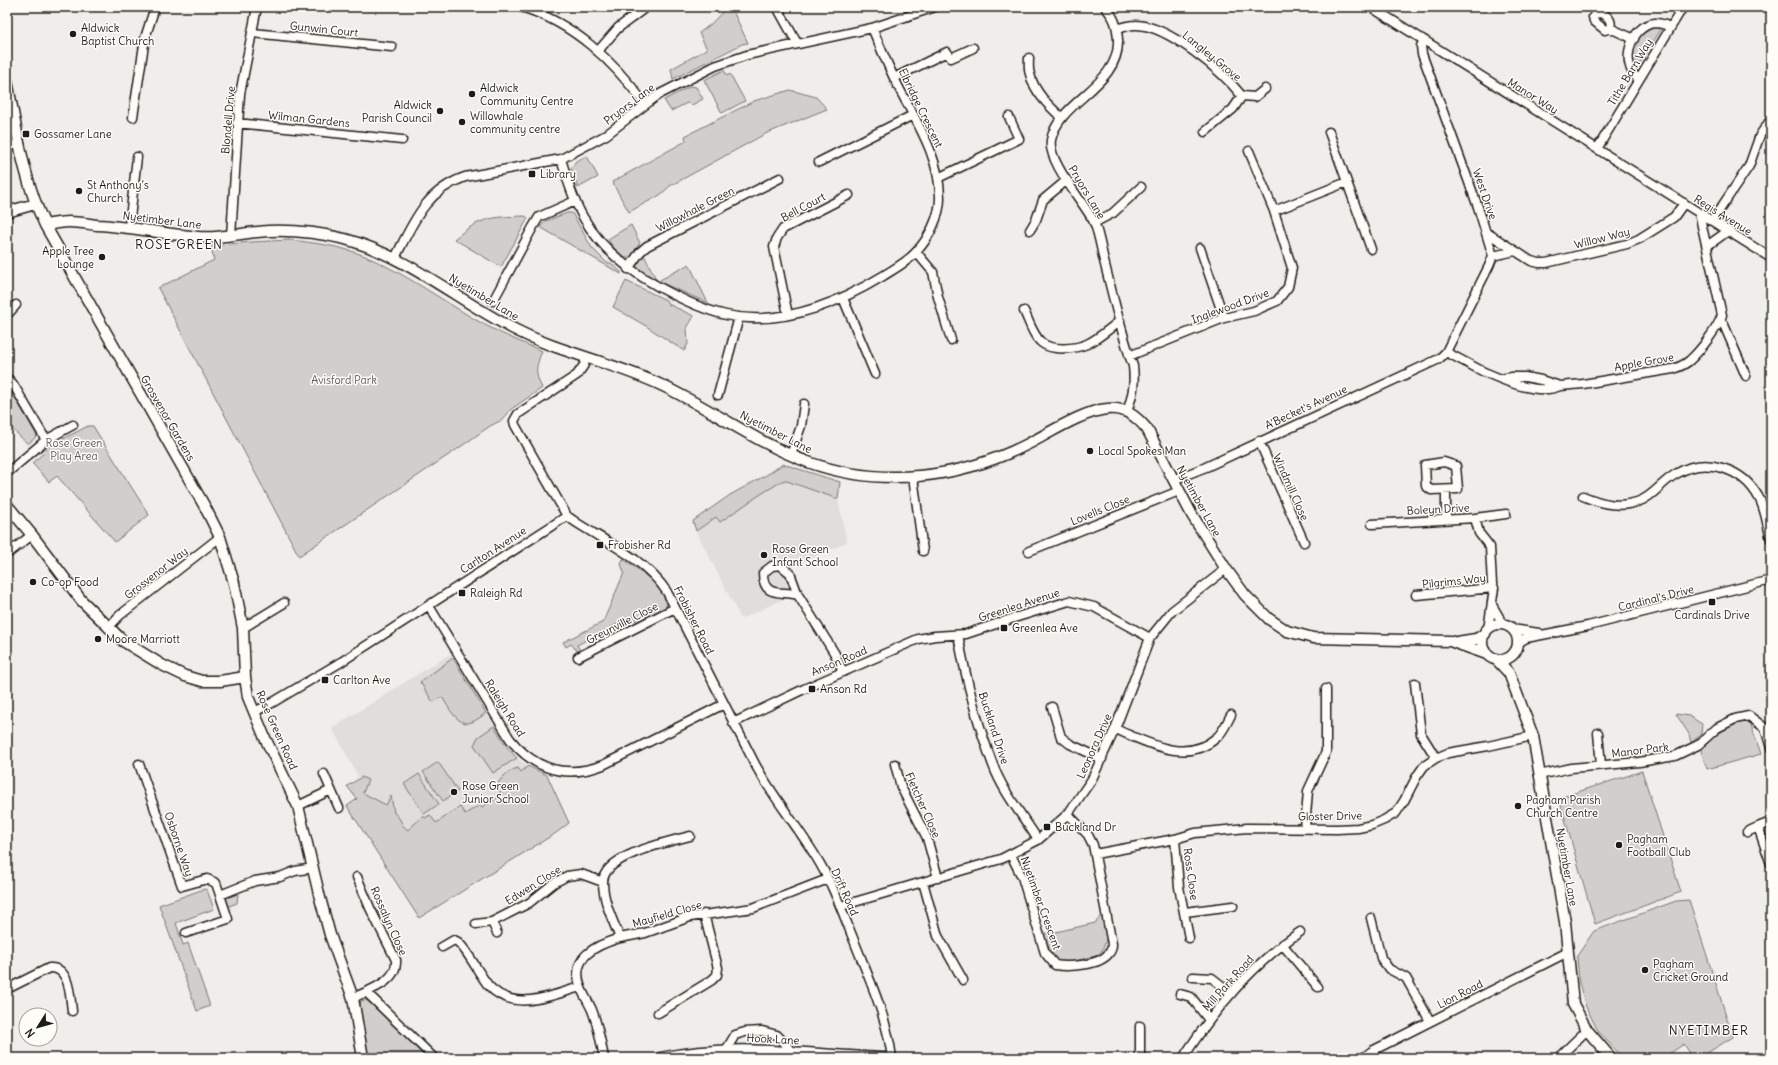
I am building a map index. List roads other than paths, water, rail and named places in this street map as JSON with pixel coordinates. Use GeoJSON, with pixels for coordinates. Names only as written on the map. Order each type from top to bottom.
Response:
{"type":"FeatureCollection","features":[{"type":"Feature","properties":{"kind":"street"},"geometry":{"type":"LineString","coordinates":[[133,116],[145,38],[155,7]]}},
{"type":"Feature","properties":{"kind":"street","name":"Blondell Drive"},"geometry":{"type":"LineString","coordinates":[[231,236],[240,94],[253,32],[256,7]]}},
{"type":"Feature","properties":{"kind":"street"},"geometry":{"type":"LineString","coordinates":[[521,7],[550,19],[570,30],[598,51],[630,84],[645,104]]}},
{"type":"Feature","properties":{"kind":"street"},"geometry":{"type":"LineString","coordinates":[[598,51],[618,28],[646,7]]}},
{"type":"Feature","properties":{"kind":"street"},"geometry":{"type":"LineString","coordinates":[[777,7],[797,43]]}},
{"type":"Feature","properties":{"kind":"street","name":"Pryors Lane"},"geometry":{"type":"LineString","coordinates":[[395,258],[424,204],[442,188],[452,182],[465,177],[560,159],[606,135],[658,95],[715,66],[747,55],[872,28],[914,10],[935,7]]}},
{"type":"Feature","properties":{"kind":"street","name":"Pryors Lane"},"geometry":{"type":"LineString","coordinates":[[1105,7],[1113,16],[1117,29],[1118,46],[1114,60],[1107,74],[1062,118],[1055,128],[1051,147],[1055,160],[1094,223],[1129,356],[1133,366],[1135,382],[1127,412]]}},
{"type":"Feature","properties":{"kind":"street","name":"Manor Way"},"geometry":{"type":"LineString","coordinates":[[1371,7],[1684,203]]}},
{"type":"Feature","properties":{"kind":"street","name":"Tithe Barn Way"},"geometry":{"type":"LineString","coordinates":[[1597,149],[1683,7]]}},
{"type":"Feature","properties":{"kind":"street"},"geometry":{"type":"LineString","coordinates":[[1638,79],[1632,74],[1628,58],[1634,39],[1651,24],[1661,23],[1670,27]]}},
{"type":"Feature","properties":{"kind":"street","name":"Langley Grove"},"geometry":{"type":"LineString","coordinates":[[1117,29],[1135,25],[1152,28],[1164,33],[1209,64],[1231,82],[1242,96],[1233,109],[1205,132]]}},
{"type":"Feature","properties":{"kind":"street","name":"Elbridge Crescent"},"geometry":{"type":"LineString","coordinates":[[560,159],[584,218],[612,256],[628,269],[677,297],[725,315],[763,319],[788,315],[843,298],[888,273],[916,252],[935,222],[940,199],[938,178],[932,153],[894,78],[872,28]]}},
{"type":"Feature","properties":{"kind":"street"},"geometry":{"type":"LineString","coordinates":[[1610,28],[1634,39]]}},
{"type":"Feature","properties":{"kind":"street","name":"Gunwin Court"},"geometry":{"type":"LineString","coordinates":[[253,32],[392,47]]}},
{"type":"Feature","properties":{"kind":"street","name":"West Drive"},"geometry":{"type":"LineString","coordinates":[[1424,40],[1421,46],[1422,54],[1486,232],[1493,256]]}},
{"type":"Feature","properties":{"kind":"street"},"geometry":{"type":"LineString","coordinates":[[894,78],[947,52],[951,58],[973,48]]}},
{"type":"Feature","properties":{"kind":"street"},"geometry":{"type":"LineString","coordinates":[[1028,58],[1030,74],[1037,90],[1045,101],[1062,118]]}},
{"type":"Feature","properties":{"kind":"street"},"geometry":{"type":"LineString","coordinates":[[7,81],[20,144],[7,146]]}},
{"type":"Feature","properties":{"kind":"street"},"geometry":{"type":"LineString","coordinates":[[1242,96],[1255,97],[1265,89]]}},
{"type":"Feature","properties":{"kind":"street"},"geometry":{"type":"LineString","coordinates":[[819,162],[913,115]]}},
{"type":"Feature","properties":{"kind":"street"},"geometry":{"type":"LineString","coordinates":[[938,178],[1019,139],[1009,117]]}},
{"type":"Feature","properties":{"kind":"street"},"geometry":{"type":"LineString","coordinates":[[1712,221],[1749,166],[1760,135],[1771,119]]}},
{"type":"Feature","properties":{"kind":"street","name":"Wilman Gardens"},"geometry":{"type":"LineString","coordinates":[[237,123],[402,140]]}},
{"type":"Feature","properties":{"kind":"street"},"geometry":{"type":"LineString","coordinates":[[1329,132],[1371,249]]}},
{"type":"Feature","properties":{"kind":"street","name":"Grosvenor Gardens"},"geometry":{"type":"LineString","coordinates":[[20,144],[28,185],[45,225],[205,507],[220,537],[234,583],[243,628],[245,677]]}},
{"type":"Feature","properties":{"kind":"street","name":"Inglewood Drive"},"geometry":{"type":"LineString","coordinates":[[1129,356],[1224,318],[1254,310],[1277,301],[1288,287],[1292,268],[1274,211],[1249,151]]}},
{"type":"Feature","properties":{"kind":"street"},"geometry":{"type":"LineString","coordinates":[[129,227],[137,157]]}},
{"type":"Feature","properties":{"kind":"street","name":"Willowhale Green"},"geometry":{"type":"LineString","coordinates":[[628,269],[640,252],[647,246],[780,178]]}},
{"type":"Feature","properties":{"kind":"street"},"geometry":{"type":"LineString","coordinates":[[1030,230],[1036,220],[1043,200],[1067,180]]}},
{"type":"Feature","properties":{"kind":"street"},"geometry":{"type":"LineString","coordinates":[[1274,211],[1347,182]]}},
{"type":"Feature","properties":{"kind":"street"},"geometry":{"type":"LineString","coordinates":[[1094,223],[1113,213],[1141,187]]}},
{"type":"Feature","properties":{"kind":"street","name":"Bell Court"},"geometry":{"type":"LineString","coordinates":[[788,315],[774,248],[778,238],[783,229],[849,195]]}},
{"type":"Feature","properties":{"kind":"street"},"geometry":{"type":"LineString","coordinates":[[493,301],[539,217],[576,201]]}},
{"type":"Feature","properties":{"kind":"street","name":"Willow Way"},"geometry":{"type":"LineString","coordinates":[[1486,232],[1531,261],[1546,263],[1627,244],[1639,239],[1674,217],[1684,203]]}},
{"type":"Feature","properties":{"kind":"street","name":"Regis Avenue"},"geometry":{"type":"LineString","coordinates":[[1684,203],[1771,258]]}},
{"type":"Feature","properties":{"kind":"street"},"geometry":{"type":"LineString","coordinates":[[7,212],[23,206],[35,204]]}},
{"type":"Feature","properties":{"kind":"street"},"geometry":{"type":"LineString","coordinates":[[1699,213],[1721,308],[1722,315],[1720,322],[1724,325],[1746,376]]}},
{"type":"Feature","properties":{"kind":"street","name":"Nyetimber Lane"},"geometry":{"type":"LineString","coordinates":[[45,225],[70,222],[129,227],[202,237],[231,236],[267,231],[293,231],[320,233],[364,244],[395,258],[485,313],[536,340],[660,384],[791,455],[831,469],[862,476],[887,478],[913,477],[952,470],[1001,456],[1078,419],[1104,409],[1118,408],[1137,418],[1147,429],[1192,515],[1226,569],[1245,595],[1269,619],[1287,631],[1314,638],[1428,639],[1457,642],[1476,639],[1486,632]]}},
{"type":"Feature","properties":{"kind":"street"},"geometry":{"type":"LineString","coordinates":[[1706,246],[1728,231]]}},
{"type":"Feature","properties":{"kind":"street"},"geometry":{"type":"LineString","coordinates":[[1200,248],[1224,318]]}},
{"type":"Feature","properties":{"kind":"street"},"geometry":{"type":"LineString","coordinates":[[1446,352],[1490,266],[1493,256],[1515,251]]}},
{"type":"Feature","properties":{"kind":"street"},"geometry":{"type":"LineString","coordinates":[[916,252],[933,272],[938,297],[951,340]]}},
{"type":"Feature","properties":{"kind":"street"},"geometry":{"type":"LineString","coordinates":[[843,298],[875,374]]}},
{"type":"Feature","properties":{"kind":"street"},"geometry":{"type":"LineString","coordinates":[[7,315],[16,305]]}},
{"type":"Feature","properties":{"kind":"street"},"geometry":{"type":"LineString","coordinates":[[1024,311],[1036,335],[1042,343],[1050,348],[1069,348],[1087,344],[1120,322]]}},
{"type":"Feature","properties":{"kind":"street"},"geometry":{"type":"LineString","coordinates":[[718,395],[738,317]]}},
{"type":"Feature","properties":{"kind":"street","name":"Apple Grove"},"geometry":{"type":"LineString","coordinates":[[1446,352],[1484,372],[1501,379],[1525,377],[1560,386],[1583,384],[1673,370],[1682,366],[1690,360],[1720,322]]}},
{"type":"Feature","properties":{"kind":"street","name":"A'Becket's Avenue"},"geometry":{"type":"LineString","coordinates":[[1173,480],[1206,467],[1259,441],[1439,359],[1446,352]]}},
{"type":"Feature","properties":{"kind":"street"},"geometry":{"type":"LineString","coordinates":[[567,516],[514,421],[518,414],[577,375],[584,365],[586,358]]}},
{"type":"Feature","properties":{"kind":"street"},"geometry":{"type":"LineString","coordinates":[[7,378],[13,384],[46,440]]}},
{"type":"Feature","properties":{"kind":"street"},"geometry":{"type":"LineString","coordinates":[[791,455],[801,426],[804,404]]}},
{"type":"Feature","properties":{"kind":"street"},"geometry":{"type":"LineString","coordinates":[[7,474],[46,440],[73,425]]}},
{"type":"Feature","properties":{"kind":"street","name":"Windmill Close"},"geometry":{"type":"LineString","coordinates":[[1259,441],[1304,542]]}},
{"type":"Feature","properties":{"kind":"street"},"geometry":{"type":"LineString","coordinates":[[1444,462],[1456,466],[1458,489],[1446,490],[1431,490],[1426,486],[1425,465],[1444,462]]}},
{"type":"Feature","properties":{"kind":"street"},"geometry":{"type":"LineString","coordinates":[[1583,496],[1603,504],[1620,505],[1641,500],[1658,489],[1675,474],[1691,467],[1706,465],[1728,469],[1737,474],[1760,499],[1771,539]]}},
{"type":"Feature","properties":{"kind":"street"},"geometry":{"type":"LineString","coordinates":[[913,477],[923,551]]}},
{"type":"Feature","properties":{"kind":"street"},"geometry":{"type":"LineString","coordinates":[[1446,490],[1446,518]]}},
{"type":"Feature","properties":{"kind":"street","name":"Lovells Close"},"geometry":{"type":"LineString","coordinates":[[1029,551],[1179,491]]}},
{"type":"Feature","properties":{"kind":"street"},"geometry":{"type":"LineString","coordinates":[[7,505],[32,534],[81,600],[123,641],[162,665],[185,676],[202,681],[220,681],[245,677]]}},
{"type":"Feature","properties":{"kind":"street","name":"Boleyn Drive"},"geometry":{"type":"LineString","coordinates":[[1372,524],[1446,518],[1475,518],[1506,514]]}},
{"type":"Feature","properties":{"kind":"street","name":"Carlton Avenue"},"geometry":{"type":"LineString","coordinates":[[254,712],[341,662],[567,516]]}},
{"type":"Feature","properties":{"kind":"street","name":"Frobisher Road"},"geometry":{"type":"LineString","coordinates":[[567,516],[652,572],[662,584],[676,608],[747,750]]}},
{"type":"Feature","properties":{"kind":"street"},"geometry":{"type":"LineString","coordinates":[[1475,518],[1479,533],[1490,547],[1492,584],[1494,588],[1492,605],[1482,644],[1487,654],[1501,660],[1511,656],[1517,648],[1518,643],[1517,638],[1492,605]]}},
{"type":"Feature","properties":{"kind":"street"},"geometry":{"type":"LineString","coordinates":[[7,554],[32,534]]}},
{"type":"Feature","properties":{"kind":"street","name":"Grosvenor Way"},"geometry":{"type":"LineString","coordinates":[[108,628],[119,616],[220,537]]}},
{"type":"Feature","properties":{"kind":"street"},"geometry":{"type":"LineString","coordinates":[[798,595],[791,593],[778,594],[770,591],[765,586],[763,573],[772,566],[780,566],[785,568],[790,573],[798,595],[835,654],[843,672]]}},
{"type":"Feature","properties":{"kind":"street","name":"Leonora Drive"},"geometry":{"type":"LineString","coordinates":[[841,906],[1012,855],[1038,840],[1068,814],[1089,784],[1102,759],[1150,638],[1172,611],[1226,569]]}},
{"type":"Feature","properties":{"kind":"street","name":"Cardinal's Drive"},"geometry":{"type":"LineString","coordinates":[[1518,643],[1526,638],[1588,626],[1771,580]]}},
{"type":"Feature","properties":{"kind":"street","name":"Pilgrims Way"},"geometry":{"type":"LineString","coordinates":[[1416,595],[1494,588]]}},
{"type":"Feature","properties":{"kind":"street","name":"Greenlea Avenue"},"geometry":{"type":"LineString","coordinates":[[958,636],[1069,601],[1094,607],[1150,638]]}},
{"type":"Feature","properties":{"kind":"street"},"geometry":{"type":"LineString","coordinates":[[243,628],[284,603]]}},
{"type":"Feature","properties":{"kind":"street","name":"Raleigh Road"},"geometry":{"type":"LineString","coordinates":[[429,606],[510,739],[520,751],[542,767],[561,771],[588,771],[609,762],[724,704]]}},
{"type":"Feature","properties":{"kind":"street","name":"Greynville Close"},"geometry":{"type":"LineString","coordinates":[[578,657],[676,608]]}},
{"type":"Feature","properties":{"kind":"street"},"geometry":{"type":"LineString","coordinates":[[1486,632],[1492,626],[1507,626]]}},
{"type":"Feature","properties":{"kind":"street","name":"Cardinal's Drive"},"geometry":{"type":"LineString","coordinates":[[1507,626],[1546,634]]}},
{"type":"Feature","properties":{"kind":"street","name":"Anson Road"},"geometry":{"type":"LineString","coordinates":[[733,723],[918,639],[935,636],[958,636]]}},
{"type":"Feature","properties":{"kind":"street","name":"Buckland Drive"},"geometry":{"type":"LineString","coordinates":[[958,636],[973,701],[993,765],[1003,785],[1038,840]]}},
{"type":"Feature","properties":{"kind":"street","name":"Nyetimber Lane"},"geometry":{"type":"LineString","coordinates":[[1457,642],[1487,654]]}},
{"type":"Feature","properties":{"kind":"street","name":"Nyetimber Lane"},"geometry":{"type":"LineString","coordinates":[[1509,673],[1511,656]]}},
{"type":"Feature","properties":{"kind":"street","name":"Nyetimber Lane"},"geometry":{"type":"LineString","coordinates":[[1496,659],[1509,673],[1532,736],[1565,922],[1573,1004],[1587,1030],[1611,1058]]}},
{"type":"Feature","properties":{"kind":"street","name":"Rose Green Road"},"geometry":{"type":"LineString","coordinates":[[245,677],[248,697],[254,712],[298,806],[330,935],[353,998],[363,1058]]}},
{"type":"Feature","properties":{"kind":"street"},"geometry":{"type":"LineString","coordinates":[[1415,683],[1421,734],[1436,758]]}},
{"type":"Feature","properties":{"kind":"street"},"geometry":{"type":"LineString","coordinates":[[1305,828],[1308,791],[1326,752],[1326,689]]}},
{"type":"Feature","properties":{"kind":"street"},"geometry":{"type":"LineString","coordinates":[[1052,707],[1061,737],[1070,744],[1102,759]]}},
{"type":"Feature","properties":{"kind":"street"},"geometry":{"type":"LineString","coordinates":[[1115,729],[1168,750],[1186,751],[1203,747],[1217,737],[1231,715]]}},
{"type":"Feature","properties":{"kind":"street","name":"Manor Park"},"geometry":{"type":"LineString","coordinates":[[1540,775],[1571,768],[1639,762],[1675,756],[1698,745],[1718,728],[1735,718],[1749,716],[1765,728],[1771,748]]}},
{"type":"Feature","properties":{"kind":"street","name":"Manor Park"},"geometry":{"type":"LineString","coordinates":[[1598,733],[1601,765]]}},
{"type":"Feature","properties":{"kind":"street","name":"Gloster Drive"},"geometry":{"type":"LineString","coordinates":[[1095,854],[1175,839],[1195,833],[1247,828],[1358,828],[1372,825],[1396,813],[1404,802],[1417,776],[1424,766],[1436,758],[1448,753],[1532,736]]}},
{"type":"Feature","properties":{"kind":"street","name":"Drift Road"},"geometry":{"type":"LineString","coordinates":[[747,750],[767,787],[828,878],[841,906],[884,1015],[889,1035],[892,1058]]}},
{"type":"Feature","properties":{"kind":"street","name":"Osborne Way"},"geometry":{"type":"LineString","coordinates":[[139,764],[182,886],[207,879],[216,883],[228,919],[186,933]]}},
{"type":"Feature","properties":{"kind":"street","name":"Fletcher Close"},"geometry":{"type":"LineString","coordinates":[[895,764],[901,787],[927,838],[938,878]]}},
{"type":"Feature","properties":{"kind":"street"},"geometry":{"type":"LineString","coordinates":[[324,774],[339,808]]}},
{"type":"Feature","properties":{"kind":"street"},"geometry":{"type":"LineString","coordinates":[[298,806],[331,790]]}},
{"type":"Feature","properties":{"kind":"street","name":"Nyetimber Crescent"},"geometry":{"type":"LineString","coordinates":[[1012,855],[1022,877],[1045,953],[1055,965],[1068,966],[1104,958],[1110,953],[1112,944],[1095,854],[1088,835],[1068,814]]}},
{"type":"Feature","properties":{"kind":"street"},"geometry":{"type":"LineString","coordinates":[[1747,832],[1771,822]]}},
{"type":"Feature","properties":{"kind":"street"},"geometry":{"type":"LineString","coordinates":[[1758,827],[1771,864]]}},
{"type":"Feature","properties":{"kind":"street"},"geometry":{"type":"LineString","coordinates":[[603,882],[605,874],[609,868],[632,854],[690,836]]}},
{"type":"Feature","properties":{"kind":"street","name":"Ross Close"},"geometry":{"type":"LineString","coordinates":[[1175,839],[1179,887],[1190,938]]}},
{"type":"Feature","properties":{"kind":"street"},"geometry":{"type":"LineString","coordinates":[[220,895],[255,880],[280,877],[295,871],[313,868]]}},
{"type":"Feature","properties":{"kind":"street","name":"Edwen Close"},"geometry":{"type":"LineString","coordinates":[[476,924],[492,922],[529,903],[554,883],[567,876],[581,874],[603,882]]}},
{"type":"Feature","properties":{"kind":"street","name":"Rossalyn Close"},"geometry":{"type":"LineString","coordinates":[[353,998],[383,982],[393,975],[397,968],[396,960],[370,908],[357,877]]}},
{"type":"Feature","properties":{"kind":"street","name":"Mayfield Close"},"geometry":{"type":"LineString","coordinates":[[603,882],[607,906],[620,938],[645,933],[667,924],[704,914],[754,908],[828,878]]}},
{"type":"Feature","properties":{"kind":"street"},"geometry":{"type":"LineString","coordinates":[[923,882],[938,936],[963,980]]}},
{"type":"Feature","properties":{"kind":"street","name":"Ross Close"},"geometry":{"type":"LineString","coordinates":[[1185,912],[1234,906]]}},
{"type":"Feature","properties":{"kind":"street"},"geometry":{"type":"LineString","coordinates":[[658,1012],[712,980],[717,975],[718,968],[715,953],[704,914]]}},
{"type":"Feature","properties":{"kind":"street"},"geometry":{"type":"LineString","coordinates":[[1371,918],[1381,958],[1389,969],[1406,978],[1430,1021]]}},
{"type":"Feature","properties":{"kind":"street"},"geometry":{"type":"LineString","coordinates":[[492,922],[497,933]]}},
{"type":"Feature","properties":{"kind":"street","name":"Mill Park Road"},"geometry":{"type":"LineString","coordinates":[[1183,1058],[1209,1020],[1231,993],[1259,963],[1282,944],[1300,932]]}},
{"type":"Feature","properties":{"kind":"street"},"geometry":{"type":"LineString","coordinates":[[604,1058],[592,1010],[580,987],[579,970],[584,955],[601,944],[620,938]]}},
{"type":"Feature","properties":{"kind":"street"},"geometry":{"type":"LineString","coordinates":[[442,947],[454,940],[458,942],[489,985],[498,993],[514,1000],[535,1000],[580,987]]}},
{"type":"Feature","properties":{"kind":"street"},"geometry":{"type":"LineString","coordinates":[[1282,944],[1318,987]]}},
{"type":"Feature","properties":{"kind":"street","name":"Lion Road"},"geometry":{"type":"LineString","coordinates":[[1363,1058],[1372,1051],[1430,1021],[1568,952]]}},
{"type":"Feature","properties":{"kind":"street"},"geometry":{"type":"LineString","coordinates":[[7,989],[49,968],[56,967],[61,970],[66,979],[72,1011]]}},
{"type":"Feature","properties":{"kind":"street"},"geometry":{"type":"LineString","coordinates":[[1193,977],[1212,978],[1231,993]]}},
{"type":"Feature","properties":{"kind":"street"},"geometry":{"type":"LineString","coordinates":[[366,992],[434,1058]]}},
{"type":"Feature","properties":{"kind":"street"},"geometry":{"type":"LineString","coordinates":[[1180,994],[1191,997],[1209,1020]]}},
{"type":"Feature","properties":{"kind":"street"},"geometry":{"type":"LineString","coordinates":[[1140,1026],[1140,1058]]}},
{"type":"Feature","properties":{"kind":"street"},"geometry":{"type":"LineString","coordinates":[[1558,1058],[1587,1030]]}},
{"type":"Feature","properties":{"kind":"street"},"geometry":{"type":"LineString","coordinates":[[726,1050],[735,1035],[745,1032],[762,1031],[778,1035],[794,1052]]}},
{"type":"Feature","properties":{"kind":"street","name":"Hook Lane"},"geometry":{"type":"LineString","coordinates":[[660,1058],[682,1053],[750,1049],[885,1058]]}},
{"type":"Feature","properties":{"kind":"place","name":"Aldwick Baptist Church"},"geometry":{"type":"Point","coordinates":[73,34]}},
{"type":"Feature","properties":{"kind":"place","name":"Aldwick Community Centre"},"geometry":{"type":"Point","coordinates":[472,94]}},
{"type":"Feature","properties":{"kind":"place","name":"Aldwick Parish Council"},"geometry":{"type":"Point","coordinates":[440,111]}},
{"type":"Feature","properties":{"kind":"place","name":"Willowhale community centre"},"geometry":{"type":"Point","coordinates":[462,122]}},
{"type":"Feature","properties":{"kind":"place","name":"Gossamer Lane"},"geometry":{"type":"Point","coordinates":[26,134]}},
{"type":"Feature","properties":{"kind":"place","name":"Library"},"geometry":{"type":"Point","coordinates":[532,174]}},
{"type":"Feature","properties":{"kind":"place","name":"St Anthony’s Church"},"geometry":{"type":"Point","coordinates":[79,191]}},
{"type":"Feature","properties":{"kind":"place","name":"Apple Tree Lounge"},"geometry":{"type":"Point","coordinates":[102,257]}},
{"type":"Feature","properties":{"kind":"place","name":"Local Spokes Man"},"geometry":{"type":"Point","coordinates":[1090,451]}},
{"type":"Feature","properties":{"kind":"place","name":"Frobisher Rd"},"geometry":{"type":"Point","coordinates":[600,545]}},
{"type":"Feature","properties":{"kind":"place","name":"Rose Green Infant School"},"geometry":{"type":"Point","coordinates":[764,555]}},
{"type":"Feature","properties":{"kind":"place","name":"Co-op Food"},"geometry":{"type":"Point","coordinates":[33,582]}},
{"type":"Feature","properties":{"kind":"place","name":"Raleigh Rd"},"geometry":{"type":"Point","coordinates":[462,593]}},
{"type":"Feature","properties":{"kind":"place","name":"Cardinals Drive"},"geometry":{"type":"Point","coordinates":[1712,602]}},
{"type":"Feature","properties":{"kind":"place","name":"Greenlea Ave"},"geometry":{"type":"Point","coordinates":[1004,628]}},
{"type":"Feature","properties":{"kind":"place","name":"Moore Marriott"},"geometry":{"type":"Point","coordinates":[98,639]}},
{"type":"Feature","properties":{"kind":"place","name":"Carlton Ave"},"geometry":{"type":"Point","coordinates":[325,680]}},
{"type":"Feature","properties":{"kind":"place","name":"Anson Rd"},"geometry":{"type":"Point","coordinates":[812,689]}},
{"type":"Feature","properties":{"kind":"place","name":"Rose Green Junior School"},"geometry":{"type":"Point","coordinates":[454,792]}},
{"type":"Feature","properties":{"kind":"place","name":"Pagham Parish Church Centre"},"geometry":{"type":"Point","coordinates":[1518,806]}},
{"type":"Feature","properties":{"kind":"place","name":"Buckland Dr"},"geometry":{"type":"Point","coordinates":[1047,827]}},
{"type":"Feature","properties":{"kind":"place","name":"Pagham Football Club"},"geometry":{"type":"Point","coordinates":[1619,845]}},
{"type":"Feature","properties":{"kind":"place","name":"Pagham Cricket Ground"},"geometry":{"type":"Point","coordinates":[1645,970]}},
{"type":"Feature","properties":{"kind":"district","name":"ROSE GREEN"},"geometry":{"type":"Point","coordinates":[179,244]}},
{"type":"Feature","properties":{"kind":"district","name":"NYETIMBER"},"geometry":{"type":"Point","coordinates":[1709,1030]}},
{"type":"Feature","properties":{"kind":"park label","name":"Avisford Park"},"geometry":{"type":"Point","coordinates":[344,380]}},
{"type":"Feature","properties":{"kind":"park label","name":"Rose Green Play Area"},"geometry":{"type":"Point","coordinates":[74,449]}}]}
